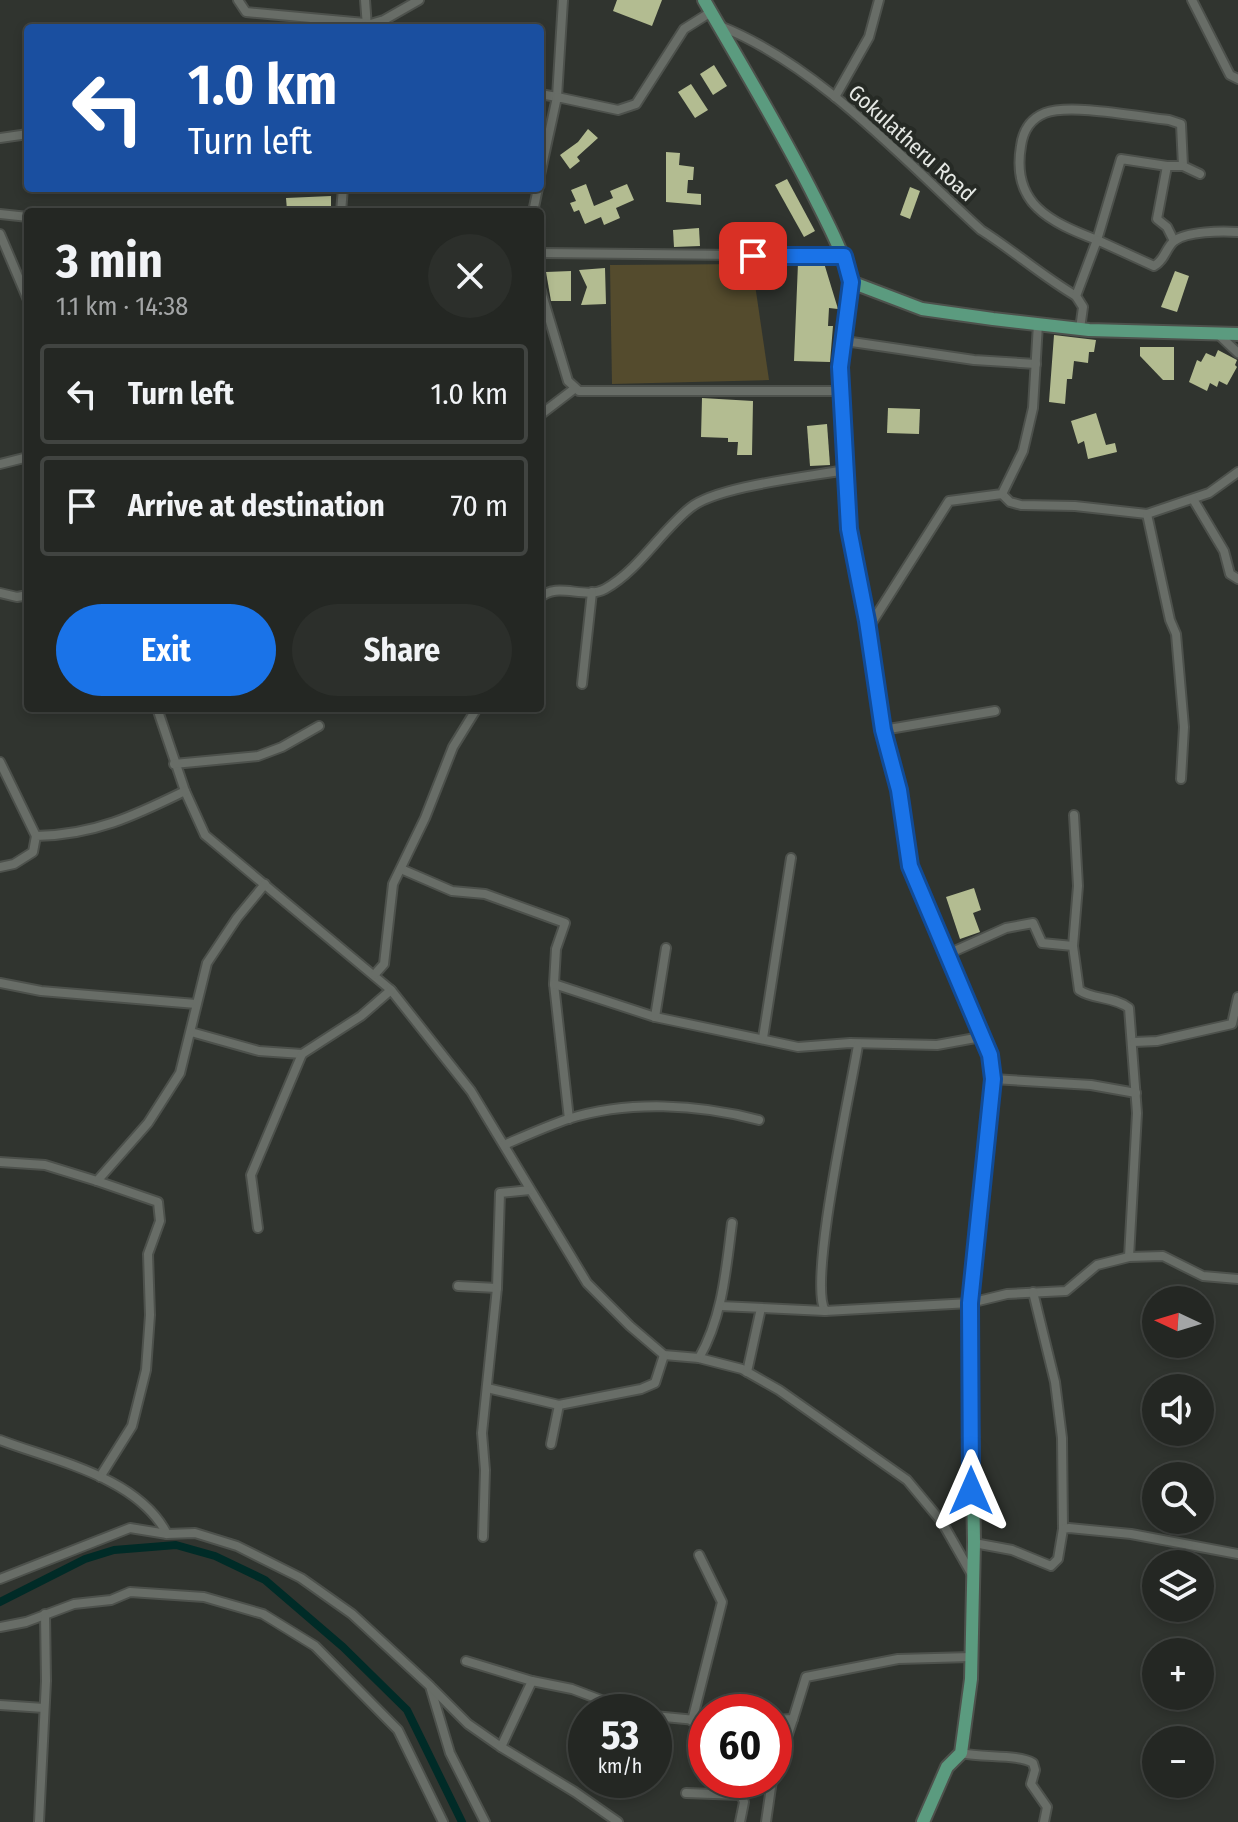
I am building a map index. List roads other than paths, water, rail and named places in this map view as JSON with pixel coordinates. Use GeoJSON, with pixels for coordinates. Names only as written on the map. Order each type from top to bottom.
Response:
{"type":"FeatureCollection","features":[{"type":"Feature","properties":{"kind":"main road"},"geometry":{"type":"LineString","coordinates":[[708,6],[762,95],[844,256],[851,282],[840,391],[849,529],[883,730],[899,790],[910,866],[990,1055],[993,1079],[970,1303],[974,1543],[971,1657],[961,1753],[947,1767],[923,1822]]}},
{"type":"Feature","properties":{"kind":"main road"},"geometry":{"type":"LineString","coordinates":[[851,282],[922,309],[1080,329],[1238,334]]}},
{"type":"Feature","properties":{"kind":"street"},"geometry":{"type":"LineString","coordinates":[[238,0],[246,12],[357,24]]}},
{"type":"Feature","properties":{"kind":"street"},"geometry":{"type":"LineString","coordinates":[[365,0],[366,24]]}},
{"type":"Feature","properties":{"kind":"street"},"geometry":{"type":"LineString","coordinates":[[370,24],[384,20],[419,0]]}},
{"type":"Feature","properties":{"kind":"street"},"geometry":{"type":"LineString","coordinates":[[544,157],[557,97],[563,0]]}},
{"type":"Feature","properties":{"kind":"street"},"geometry":{"type":"LineString","coordinates":[[835,97],[869,37],[879,0]]}},
{"type":"Feature","properties":{"kind":"street"},"geometry":{"type":"LineString","coordinates":[[1192,0],[1230,75],[1238,79]]}},
{"type":"Feature","properties":{"kind":"street"},"geometry":{"type":"LineString","coordinates":[[544,95],[618,110],[636,104],[684,29],[708,6]]}},
{"type":"Feature","properties":{"kind":"street","name":"Gokulatheru Road"},"geometry":{"type":"LineString","coordinates":[[719,25],[750,38],[835,97],[981,230],[1047,280],[1076,296]]}},
{"type":"Feature","properties":{"kind":"street"},"geometry":{"type":"LineString","coordinates":[[1183,166],[1181,124],[1169,120],[1059,109],[1031,121],[1023,135],[1020,152],[1022,192],[1043,215],[1154,266],[1160,263],[1174,241],[1221,230],[1238,232]]}},
{"type":"Feature","properties":{"kind":"street"},"geometry":{"type":"LineString","coordinates":[[0,138],[24,135]]}},
{"type":"Feature","properties":{"kind":"street"},"geometry":{"type":"LineString","coordinates":[[1080,329],[1083,307],[1076,296],[1097,240],[1121,159],[1183,166],[1200,174]]}},
{"type":"Feature","properties":{"kind":"street"},"geometry":{"type":"LineString","coordinates":[[1167,166],[1157,219],[1167,227],[1174,241]]}},
{"type":"Feature","properties":{"kind":"street"},"geometry":{"type":"LineString","coordinates":[[0,214],[24,217]]}},
{"type":"Feature","properties":{"kind":"street"},"geometry":{"type":"LineString","coordinates":[[1,241],[24,291]]}},
{"type":"Feature","properties":{"kind":"street"},"geometry":{"type":"LineString","coordinates":[[544,253],[844,256]]}},
{"type":"Feature","properties":{"kind":"street"},"geometry":{"type":"LineString","coordinates":[[544,302],[564,369],[574,389]]}},
{"type":"Feature","properties":{"kind":"street"},"geometry":{"type":"LineString","coordinates":[[1002,494],[1023,451],[1033,408],[1038,324]]}},
{"type":"Feature","properties":{"kind":"street"},"geometry":{"type":"LineString","coordinates":[[1216,331],[1238,353]]}},
{"type":"Feature","properties":{"kind":"street"},"geometry":{"type":"LineString","coordinates":[[845,341],[974,360],[1036,364]]}},
{"type":"Feature","properties":{"kind":"street"},"geometry":{"type":"LineString","coordinates":[[544,412],[574,389],[840,391]]}},
{"type":"Feature","properties":{"kind":"street"},"geometry":{"type":"LineString","coordinates":[[0,464],[24,458]]}},
{"type":"Feature","properties":{"kind":"street"},"geometry":{"type":"LineString","coordinates":[[544,595],[549,591],[601,591],[621,578],[692,506],[717,495],[845,470]]}},
{"type":"Feature","properties":{"kind":"street"},"geometry":{"type":"LineString","coordinates":[[1002,494],[1010,502],[1021,505],[1075,506],[1147,514],[1209,493],[1238,472]]}},
{"type":"Feature","properties":{"kind":"street"},"geometry":{"type":"LineString","coordinates":[[868,627],[949,501],[1002,494]]}},
{"type":"Feature","properties":{"kind":"street"},"geometry":{"type":"LineString","coordinates":[[1193,499],[1224,551],[1230,574],[1238,579]]}},
{"type":"Feature","properties":{"kind":"street"},"geometry":{"type":"LineString","coordinates":[[1147,514],[1170,620],[1176,634],[1184,727],[1181,779]]}},
{"type":"Feature","properties":{"kind":"street"},"geometry":{"type":"LineString","coordinates":[[582,684],[592,592]]}},
{"type":"Feature","properties":{"kind":"street"},"geometry":{"type":"LineString","coordinates":[[0,593],[24,596]]}},
{"type":"Feature","properties":{"kind":"street"},"geometry":{"type":"LineString","coordinates":[[883,730],[995,711]]}},
{"type":"Feature","properties":{"kind":"street"},"geometry":{"type":"LineString","coordinates":[[158,712],[174,764],[205,835],[391,990],[471,1091],[587,1283],[664,1355],[699,1358],[747,1372],[907,1480],[942,1522],[971,1573]]}},
{"type":"Feature","properties":{"kind":"street"},"geometry":{"type":"LineString","coordinates":[[375,974],[384,964],[393,884],[425,818],[453,747],[475,712]]}},
{"type":"Feature","properties":{"kind":"street"},"geometry":{"type":"LineString","coordinates":[[174,764],[258,756],[282,747],[319,726]]}},
{"type":"Feature","properties":{"kind":"street"},"geometry":{"type":"LineString","coordinates":[[0,762],[36,836],[33,852],[14,864],[0,867]]}},
{"type":"Feature","properties":{"kind":"street"},"geometry":{"type":"LineString","coordinates":[[36,836],[60,836],[113,825],[185,791]]}},
{"type":"Feature","properties":{"kind":"street"},"geometry":{"type":"LineString","coordinates":[[1074,815],[1078,886],[1073,946],[1079,990],[1117,999],[1129,1008],[1134,1042],[1136,1093],[1129,1257]]}},
{"type":"Feature","properties":{"kind":"street"},"geometry":{"type":"LineString","coordinates":[[763,1038],[791,858]]}},
{"type":"Feature","properties":{"kind":"street"},"geometry":{"type":"LineString","coordinates":[[401,869],[452,891],[485,894],[565,923],[556,949],[554,984],[569,1119]]}},
{"type":"Feature","properties":{"kind":"street"},"geometry":{"type":"LineString","coordinates":[[97,1181],[165,1099],[180,1073],[207,963],[237,918],[265,884]]}},
{"type":"Feature","properties":{"kind":"street"},"geometry":{"type":"LineString","coordinates":[[948,954],[1006,928],[1033,923],[1042,943],[1073,946]]}},
{"type":"Feature","properties":{"kind":"street"},"geometry":{"type":"LineString","coordinates":[[655,1017],[666,948]]}},
{"type":"Feature","properties":{"kind":"street"},"geometry":{"type":"LineString","coordinates":[[0,983],[41,991],[196,1004]]}},
{"type":"Feature","properties":{"kind":"street"},"geometry":{"type":"LineString","coordinates":[[554,984],[655,1017],[798,1047],[937,1045],[981,1037]]}},
{"type":"Feature","properties":{"kind":"street"},"geometry":{"type":"LineString","coordinates":[[258,1228],[251,1175],[302,1054],[361,1016],[391,990]]}},
{"type":"Feature","properties":{"kind":"street"},"geometry":{"type":"LineString","coordinates":[[1134,1042],[1157,1041],[1232,1024],[1238,997]]}},
{"type":"Feature","properties":{"kind":"street"},"geometry":{"type":"LineString","coordinates":[[191,1032],[259,1051],[302,1054]]}},
{"type":"Feature","properties":{"kind":"street"},"geometry":{"type":"LineString","coordinates":[[825,1311],[820,1303],[822,1262],[858,1045]]}},
{"type":"Feature","properties":{"kind":"street"},"geometry":{"type":"LineString","coordinates":[[993,1079],[1091,1085],[1136,1093]]}},
{"type":"Feature","properties":{"kind":"street"},"geometry":{"type":"LineString","coordinates":[[504,1145],[569,1119],[657,1105],[738,1114],[759,1120]]}},
{"type":"Feature","properties":{"kind":"street"},"geometry":{"type":"LineString","coordinates":[[0,1162],[45,1165],[158,1202],[160,1221],[148,1254],[150,1315],[146,1370],[132,1426],[100,1477]]}},
{"type":"Feature","properties":{"kind":"street"},"geometry":{"type":"LineString","coordinates":[[483,1537],[485,1470],[482,1433],[497,1288],[500,1193],[530,1190]]}},
{"type":"Feature","properties":{"kind":"street"},"geometry":{"type":"LineString","coordinates":[[699,1358],[709,1340],[720,1306],[732,1223]]}},
{"type":"Feature","properties":{"kind":"street"},"geometry":{"type":"LineString","coordinates":[[720,1306],[825,1311],[970,1303],[1007,1294],[1066,1291],[1097,1265],[1129,1257],[1163,1256],[1203,1276],[1238,1279]]}},
{"type":"Feature","properties":{"kind":"street"},"geometry":{"type":"LineString","coordinates":[[458,1286],[497,1288]]}},
{"type":"Feature","properties":{"kind":"street"},"geometry":{"type":"LineString","coordinates":[[974,1543],[1012,1550],[1051,1566],[1058,1559],[1063,1529],[1062,1438],[1055,1382],[1033,1292]]}},
{"type":"Feature","properties":{"kind":"street"},"geometry":{"type":"LineString","coordinates":[[747,1372],[761,1308]]}},
{"type":"Feature","properties":{"kind":"street"},"geometry":{"type":"LineString","coordinates":[[487,1388],[559,1405],[641,1389],[655,1383],[664,1355]]}},
{"type":"Feature","properties":{"kind":"street"},"geometry":{"type":"LineString","coordinates":[[551,1444],[559,1405]]}},
{"type":"Feature","properties":{"kind":"street"},"geometry":{"type":"LineString","coordinates":[[0,1440],[100,1477],[141,1503],[167,1534]]}},
{"type":"Feature","properties":{"kind":"street"},"geometry":{"type":"LineString","coordinates":[[0,1579],[100,1537],[130,1528],[167,1534],[195,1533],[237,1546],[301,1578],[352,1614],[468,1724],[618,1822]]}},
{"type":"Feature","properties":{"kind":"street"},"geometry":{"type":"LineString","coordinates":[[1063,1529],[1131,1534],[1238,1554]]}},
{"type":"Feature","properties":{"kind":"street"},"geometry":{"type":"LineString","coordinates":[[699,1555],[722,1602],[699,1694]]}},
{"type":"Feature","properties":{"kind":"street"},"geometry":{"type":"LineString","coordinates":[[0,1627],[74,1604],[111,1600],[130,1592],[152,1591],[204,1597],[278,1621],[315,1646],[398,1730],[443,1822]]}},
{"type":"Feature","properties":{"kind":"street"},"geometry":{"type":"LineString","coordinates":[[39,1822],[45,1614]]}},
{"type":"Feature","properties":{"kind":"street"},"geometry":{"type":"LineString","coordinates":[[792,1722],[806,1677],[898,1659],[971,1657]]}},
{"type":"Feature","properties":{"kind":"street"},"geometry":{"type":"LineString","coordinates":[[466,1661],[585,1694]]}},
{"type":"Feature","properties":{"kind":"street"},"geometry":{"type":"LineString","coordinates":[[501,1747],[532,1681]]}},
{"type":"Feature","properties":{"kind":"street"},"geometry":{"type":"LineString","coordinates":[[430,1686],[450,1753],[485,1822]]}},
{"type":"Feature","properties":{"kind":"street"},"geometry":{"type":"LineString","coordinates":[[0,1705],[44,1708]]}},
{"type":"Feature","properties":{"kind":"street"},"geometry":{"type":"LineString","coordinates":[[961,1753],[993,1759],[1015,1757],[1033,1763],[1035,1770],[1031,1784],[1047,1807],[1044,1822]]}},
{"type":"Feature","properties":{"kind":"street"},"geometry":{"type":"LineString","coordinates":[[686,1793],[741,1795],[744,1802],[740,1822]]}},
{"type":"Feature","properties":{"kind":"street"},"geometry":{"type":"LineString","coordinates":[[766,1822],[770,1798]]}},
{"type":"Feature","properties":{"kind":"waterway"},"geometry":{"type":"LineString","coordinates":[[0,1602],[85,1559],[114,1550],[176,1545],[215,1556],[265,1580],[343,1647],[407,1710],[462,1822]]}}]}
